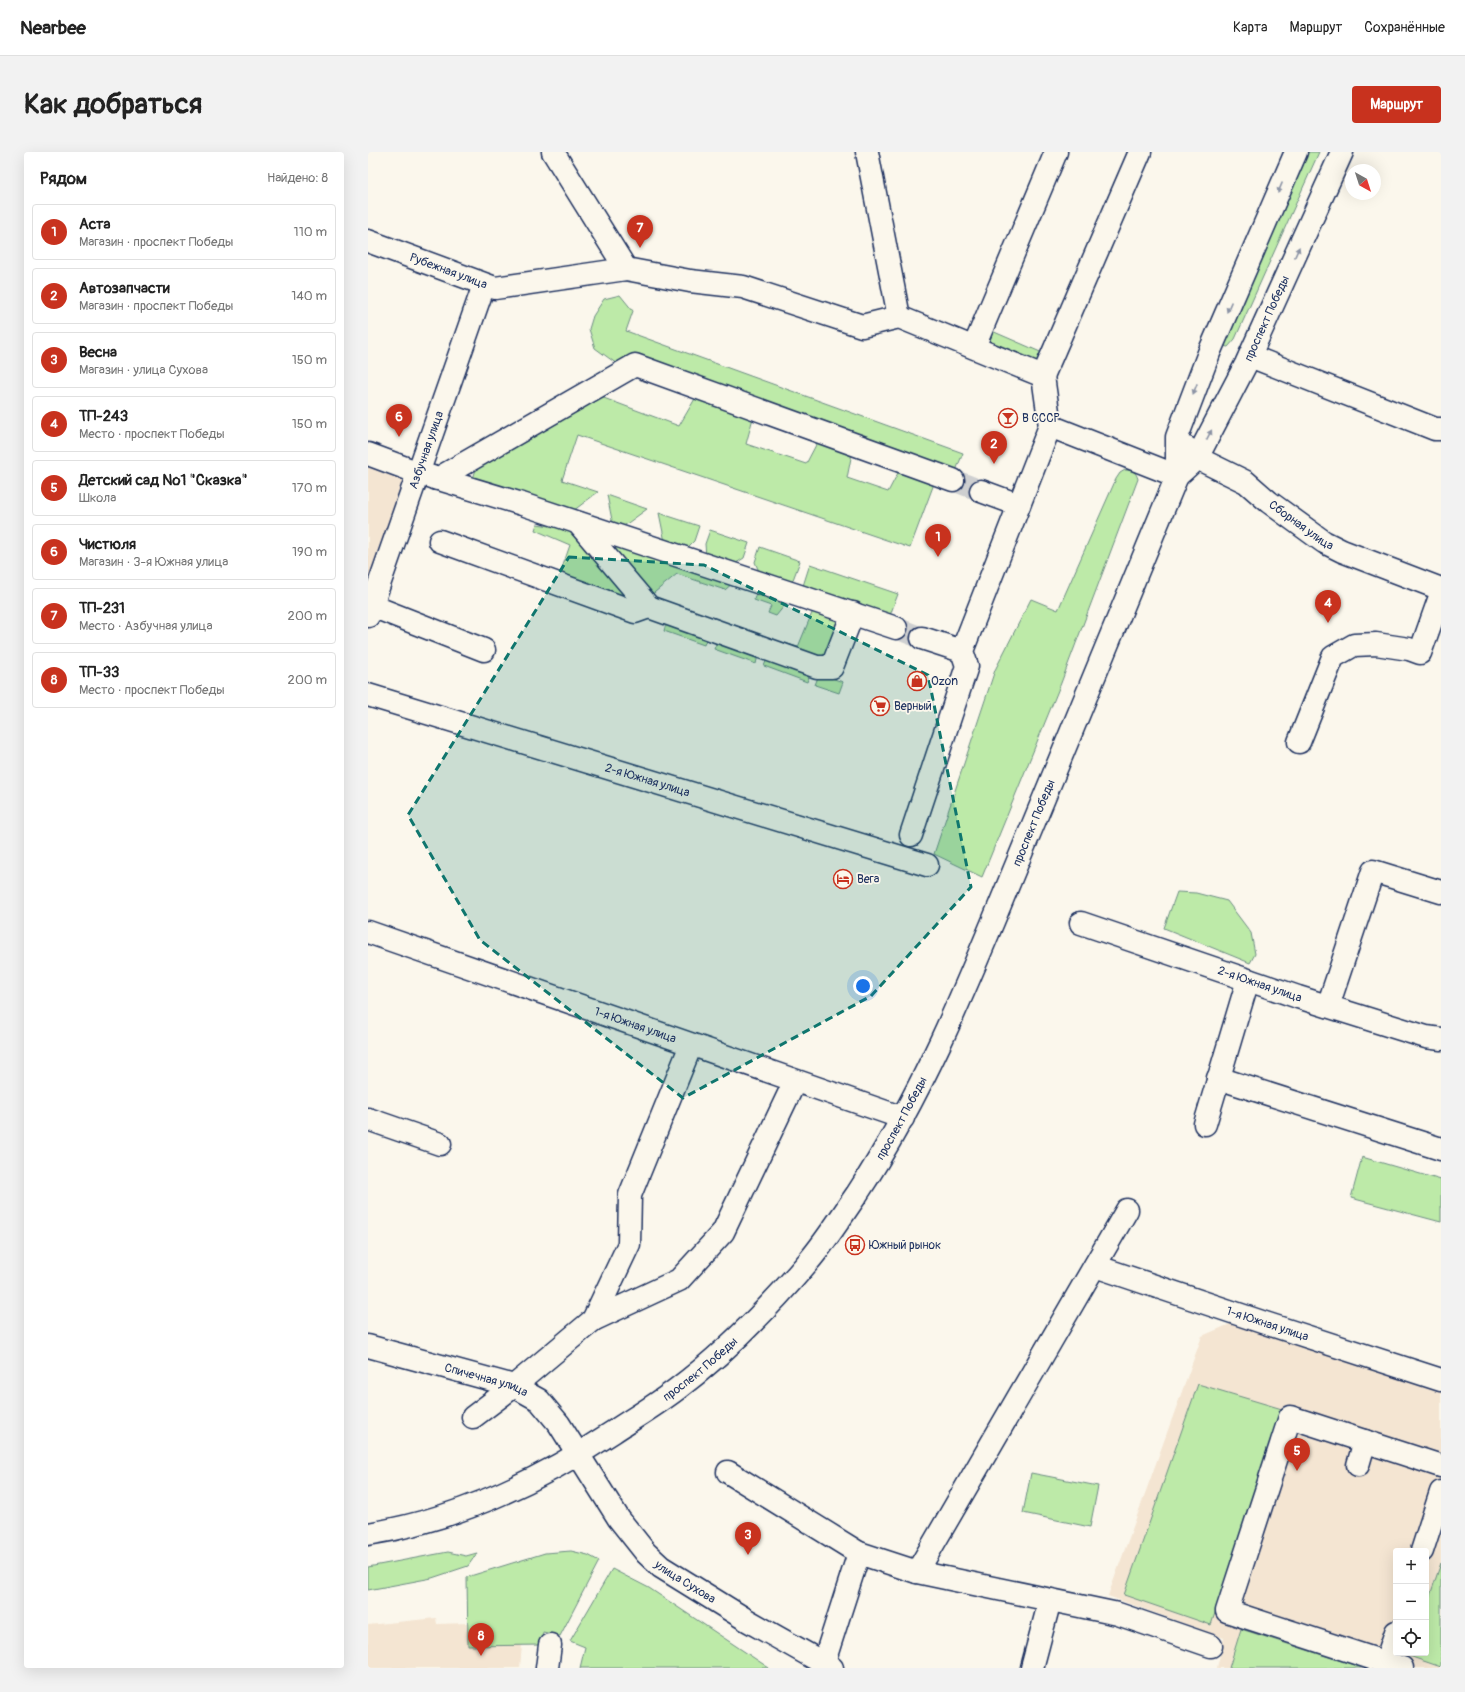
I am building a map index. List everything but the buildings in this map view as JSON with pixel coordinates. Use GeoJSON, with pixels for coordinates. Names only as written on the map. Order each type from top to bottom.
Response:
{"type":"FeatureCollection","features":[{"type":"Feature","properties":{"kind":"street"},"geometry":{"type":"LineString","coordinates":[[553,152],[626,269]]}},
{"type":"Feature","properties":{"kind":"street"},"geometry":{"type":"LineString","coordinates":[[868,152],[899,318],[1043,376]]}},
{"type":"Feature","properties":{"kind":"street"},"geometry":{"type":"LineString","coordinates":[[974,348],[1056,152]]}},
{"type":"Feature","properties":{"kind":"street"},"geometry":{"type":"LineString","coordinates":[[911,835],[967,666],[962,651],[1050,426],[1043,376],[1140,152]]}},
{"type":"Feature","properties":{"kind":"street","name":"проспект Победы"},"geometry":{"type":"LineString","coordinates":[[368,1534],[418,1523],[474,1506],[512,1489],[578,1453],[676,1390],[722,1352],[760,1314],[807,1263],[832,1232],[874,1167],[903,1118],[954,1013],[1177,476],[1177,437],[1209,353],[1296,152]]}},
{"type":"Feature","properties":{"kind":"street","name":"проспект Победы"},"geometry":{"type":"LineString","coordinates":[[1177,476],[1197,458],[1250,356],[1342,152]]}},
{"type":"Feature","properties":{"kind":"street","name":"Рубежная улица"},"geometry":{"type":"LineString","coordinates":[[368,241],[495,288],[626,269],[690,281],[743,287],[862,326],[899,318]]}},
{"type":"Feature","properties":{"kind":"street","name":"Азбучная улица"},"geometry":{"type":"LineString","coordinates":[[370,611],[428,476],[484,285]]}},
{"type":"Feature","properties":{"kind":"street"},"geometry":{"type":"LineString","coordinates":[[1250,356],[1435,429],[1441,429]]}},
{"type":"Feature","properties":{"kind":"street"},"geometry":{"type":"LineString","coordinates":[[428,476],[635,365],[953,480]]}},
{"type":"Feature","properties":{"kind":"street"},"geometry":{"type":"LineString","coordinates":[[1050,426],[1177,476]]}},
{"type":"Feature","properties":{"kind":"street","name":"Сборная улица"},"geometry":{"type":"LineString","coordinates":[[1177,437],[1197,458],[1246,482],[1269,502],[1324,542],[1342,551],[1441,589]]}},
{"type":"Feature","properties":{"kind":"street"},"geometry":{"type":"LineString","coordinates":[[368,454],[428,476],[578,522],[896,628]]}},
{"type":"Feature","properties":{"kind":"street"},"geometry":{"type":"LineString","coordinates":[[981,491],[1019,505]]}},
{"type":"Feature","properties":{"kind":"street"},"geometry":{"type":"LineString","coordinates":[[578,522],[649,607],[817,667],[832,667],[853,614]]}},
{"type":"Feature","properties":{"kind":"street"},"geometry":{"type":"LineString","coordinates":[[440,541],[635,612],[649,607]]}},
{"type":"Feature","properties":{"kind":"street"},"geometry":{"type":"LineString","coordinates":[[1298,742],[1333,657],[1354,645],[1376,644],[1409,649],[1420,653],[1441,594]]}},
{"type":"Feature","properties":{"kind":"street"},"geometry":{"type":"LineString","coordinates":[[370,611],[484,650]]}},
{"type":"Feature","properties":{"kind":"street"},"geometry":{"type":"LineString","coordinates":[[922,638],[962,651]]}},
{"type":"Feature","properties":{"kind":"street","name":"2-я Южная улица"},"geometry":{"type":"LineString","coordinates":[[368,696],[927,865]]}},
{"type":"Feature","properties":{"kind":"street"},"geometry":{"type":"LineString","coordinates":[[1328,1006],[1373,871],[1441,892]]}},
{"type":"Feature","properties":{"kind":"street","name":"2-я Южная улица"},"geometry":{"type":"LineString","coordinates":[[1082,923],[1328,1006],[1426,1037],[1441,1039]]}},
{"type":"Feature","properties":{"kind":"street","name":"1-я Южная улица"},"geometry":{"type":"LineString","coordinates":[[368,932],[903,1118]]}},
{"type":"Feature","properties":{"kind":"street"},"geometry":{"type":"LineString","coordinates":[[1205,1124],[1248,980]]}},
{"type":"Feature","properties":{"kind":"street"},"geometry":{"type":"LineString","coordinates":[[593,1320],[629,1244],[630,1195],[691,1045]]}},
{"type":"Feature","properties":{"kind":"street"},"geometry":{"type":"LineString","coordinates":[[1218,1078],[1441,1149]]}},
{"type":"Feature","properties":{"kind":"street"},"geometry":{"type":"LineString","coordinates":[[473,1417],[514,1386],[593,1320],[679,1280],[723,1232],[795,1081]]}},
{"type":"Feature","properties":{"kind":"street"},"geometry":{"type":"LineString","coordinates":[[368,1119],[440,1144]]}},
{"type":"Feature","properties":{"kind":"street"},"geometry":{"type":"LineString","coordinates":[[917,1572],[1127,1210]]}},
{"type":"Feature","properties":{"kind":"street","name":"1-я Южная улица"},"geometry":{"type":"LineString","coordinates":[[1094,1266],[1441,1380]]}},
{"type":"Feature","properties":{"kind":"street","name":"Спичечная улица"},"geometry":{"type":"LineString","coordinates":[[368,1346],[514,1386],[539,1400],[559,1424],[578,1453]]}},
{"type":"Feature","properties":{"kind":"street"},"geometry":{"type":"LineString","coordinates":[[1393,1652],[1391,1666],[1227,1611],[1290,1417],[1441,1466]]}},
{"type":"Feature","properties":{"kind":"street"},"geometry":{"type":"LineString","coordinates":[[1358,1465],[1365,1441]]}},
{"type":"Feature","properties":{"kind":"street","name":"улица Сухова"},"geometry":{"type":"LineString","coordinates":[[578,1453],[619,1519],[646,1552],[661,1567],[816,1664]]}},
{"type":"Feature","properties":{"kind":"street"},"geometry":{"type":"LineString","coordinates":[[728,1472],[859,1553],[917,1572],[1118,1614],[1211,1646]]}},
{"type":"Feature","properties":{"kind":"street"},"geometry":{"type":"LineString","coordinates":[[1423,1548],[1441,1492]]}},
{"type":"Feature","properties":{"kind":"street"},"geometry":{"type":"LineString","coordinates":[[816,1664],[859,1553]]}},
{"type":"Feature","properties":{"kind":"street"},"geometry":{"type":"LineString","coordinates":[[1032,1668],[1050,1600]]}},
{"type":"Feature","properties":{"kind":"street"},"geometry":{"type":"LineString","coordinates":[[547,1668],[550,1646]]}},
{"type":"Feature","properties":{"kind":"highlighted area"},"geometry":{"type":"Polygon","coordinates":[[[569,557],[704,565],[928,675],[971,887],[871,996],[683,1098],[480,940],[408,815],[569,557]]]}},
{"type":"Feature","properties":{"kind":"shaded area"},"geometry":{"type":"Polygon","coordinates":[[[368,467],[406,480],[368,582],[368,467]]]}},
{"type":"Feature","properties":{"kind":"shaded area"},"geometry":{"type":"Polygon","coordinates":[[[1230,1324],[1441,1391],[1441,1668],[1217,1668],[1224,1638],[1108,1596],[1202,1336],[1230,1324]]]}},
{"type":"Feature","properties":{"kind":"shaded area"},"geometry":{"type":"Polygon","coordinates":[[[436,1618],[437,1624],[467,1623],[468,1646],[522,1645],[520,1668],[368,1668],[368,1625],[436,1618]]]}},
{"type":"Feature","properties":{"kind":"green space"},"geometry":{"type":"Polygon","coordinates":[[[1300,152],[1319,152],[1235,339],[1228,347],[1222,346],[1300,152]]]}},
{"type":"Feature","properties":{"kind":"green space"},"geometry":{"type":"Polygon","coordinates":[[[620,295],[633,311],[626,331],[963,453],[955,473],[617,364],[595,348],[589,329],[593,316],[604,299],[620,295]]]}},
{"type":"Feature","properties":{"kind":"green space"},"geometry":{"type":"Polygon","coordinates":[[[992,331],[1045,354],[1040,362],[1035,363],[992,347],[988,342],[992,331]]]}},
{"type":"Feature","properties":{"kind":"green space"},"geometry":{"type":"Polygon","coordinates":[[[601,397],[679,426],[696,397],[753,418],[746,444],[806,464],[818,441],[852,453],[847,478],[888,492],[900,469],[935,481],[910,548],[577,435],[562,480],[598,492],[573,511],[472,482],[477,466],[601,397]]]}},
{"type":"Feature","properties":{"kind":"green space"},"geometry":{"type":"Polygon","coordinates":[[[1125,470],[1134,472],[1138,479],[1061,683],[982,877],[934,854],[995,670],[1031,599],[1058,610],[1116,479],[1120,473],[1125,470]]]}},
{"type":"Feature","properties":{"kind":"green space"},"geometry":{"type":"Polygon","coordinates":[[[607,495],[647,509],[621,528],[613,525],[607,495]]]}},
{"type":"Feature","properties":{"kind":"green space"},"geometry":{"type":"Polygon","coordinates":[[[659,513],[699,526],[694,541],[686,549],[665,542],[659,513]]]}},
{"type":"Feature","properties":{"kind":"green space"},"geometry":{"type":"Polygon","coordinates":[[[537,524],[569,529],[574,532],[633,600],[559,577],[570,545],[535,530],[537,524]]]}},
{"type":"Feature","properties":{"kind":"green space"},"geometry":{"type":"Polygon","coordinates":[[[710,530],[749,543],[744,558],[733,565],[706,556],[705,544],[710,530]]]}},
{"type":"Feature","properties":{"kind":"green space"},"geometry":{"type":"Polygon","coordinates":[[[618,545],[734,582],[725,590],[677,574],[649,597],[613,550],[618,545]]]}},
{"type":"Feature","properties":{"kind":"green space"},"geometry":{"type":"Polygon","coordinates":[[[760,547],[800,561],[791,585],[760,574],[755,562],[760,547]]]}},
{"type":"Feature","properties":{"kind":"green space"},"geometry":{"type":"Polygon","coordinates":[[[810,564],[898,594],[889,618],[802,589],[810,564]]]}},
{"type":"Feature","properties":{"kind":"green space"},"geometry":{"type":"Polygon","coordinates":[[[757,589],[789,600],[776,616],[768,613],[771,606],[754,600],[757,589]]]}},
{"type":"Feature","properties":{"kind":"green space"},"geometry":{"type":"Polygon","coordinates":[[[814,608],[835,619],[837,623],[823,661],[772,644],[774,640],[798,647],[814,608]]]}},
{"type":"Feature","properties":{"kind":"green space"},"geometry":{"type":"Polygon","coordinates":[[[667,620],[707,637],[704,645],[664,631],[667,620]]]}},
{"type":"Feature","properties":{"kind":"green space"},"geometry":{"type":"Polygon","coordinates":[[[717,642],[758,655],[756,664],[714,649],[717,642]]]}},
{"type":"Feature","properties":{"kind":"green space"},"geometry":{"type":"Polygon","coordinates":[[[767,659],[810,674],[807,682],[764,666],[767,659]]]}},
{"type":"Feature","properties":{"kind":"green space"},"geometry":{"type":"Polygon","coordinates":[[[822,675],[843,682],[839,693],[815,685],[818,677],[822,675]]]}},
{"type":"Feature","properties":{"kind":"green space"},"geometry":{"type":"Polygon","coordinates":[[[1177,892],[1196,893],[1227,901],[1251,933],[1255,954],[1250,963],[1164,928],[1177,892]]]}},
{"type":"Feature","properties":{"kind":"green space"},"geometry":{"type":"Polygon","coordinates":[[[1362,1157],[1441,1180],[1441,1222],[1351,1198],[1362,1157]]]}},
{"type":"Feature","properties":{"kind":"green space"},"geometry":{"type":"Polygon","coordinates":[[[1198,1384],[1282,1409],[1211,1625],[1124,1595],[1198,1384]]]}},
{"type":"Feature","properties":{"kind":"green space"},"geometry":{"type":"Polygon","coordinates":[[[1031,1473],[1098,1486],[1090,1527],[1023,1513],[1031,1473]]]}},
{"type":"Feature","properties":{"kind":"green space"},"geometry":{"type":"Polygon","coordinates":[[[571,1551],[588,1555],[599,1561],[560,1636],[543,1632],[541,1645],[468,1646],[467,1577],[545,1553],[571,1551]]]}},
{"type":"Feature","properties":{"kind":"green space"},"geometry":{"type":"Polygon","coordinates":[[[448,1552],[466,1556],[477,1553],[468,1566],[432,1578],[368,1590],[368,1567],[448,1552]]]}},
{"type":"Feature","properties":{"kind":"green space"},"geometry":{"type":"Polygon","coordinates":[[[1441,1563],[1441,1667],[1409,1656],[1429,1656],[1429,1598],[1441,1563]]]}},
{"type":"Feature","properties":{"kind":"green space"},"geometry":{"type":"Polygon","coordinates":[[[612,1569],[649,1588],[769,1668],[580,1668],[585,1647],[570,1641],[612,1569]]]}},
{"type":"Feature","properties":{"kind":"green space"},"geometry":{"type":"Polygon","coordinates":[[[1241,1629],[1363,1668],[1229,1668],[1241,1629]]]}},
{"type":"Feature","properties":{"kind":"tunnel"},"geometry":{"type":"LineString","coordinates":[[953,480],[981,491]]}},
{"type":"Feature","properties":{"kind":"tunnel"},"geometry":{"type":"LineString","coordinates":[[896,628],[922,638]]}},
{"type":"Feature","properties":{"kind":"place","name":"ТП-231"},"geometry":{"type":"Point","coordinates":[640,248]}},
{"type":"Feature","properties":{"kind":"place","name":"В СССР"},"geometry":{"type":"Point","coordinates":[1008,418]}},
{"type":"Feature","properties":{"kind":"place","name":"Чистюля"},"geometry":{"type":"Point","coordinates":[399,437]}},
{"type":"Feature","properties":{"kind":"place","name":"Автозапчасти"},"geometry":{"type":"Point","coordinates":[994,464]}},
{"type":"Feature","properties":{"kind":"place","name":"Аста"},"geometry":{"type":"Point","coordinates":[938,557]}},
{"type":"Feature","properties":{"kind":"place","name":"ТП-243"},"geometry":{"type":"Point","coordinates":[1328,623]}},
{"type":"Feature","properties":{"kind":"place","name":"Ozon"},"geometry":{"type":"Point","coordinates":[917,681]}},
{"type":"Feature","properties":{"kind":"place","name":"Верный"},"geometry":{"type":"Point","coordinates":[880,706]}},
{"type":"Feature","properties":{"kind":"place","name":"Вега"},"geometry":{"type":"Point","coordinates":[843,879]}},
{"type":"Feature","properties":{"kind":"place","name":"Южный рынок"},"geometry":{"type":"Point","coordinates":[855,1245]}},
{"type":"Feature","properties":{"kind":"place","name":"Детский сад №1 \"Сказка\""},"geometry":{"type":"Point","coordinates":[1297,1471]}},
{"type":"Feature","properties":{"kind":"place","name":"Весна"},"geometry":{"type":"Point","coordinates":[748,1555]}},
{"type":"Feature","properties":{"kind":"place","name":"ТП-33"},"geometry":{"type":"Point","coordinates":[481,1656]}}]}
